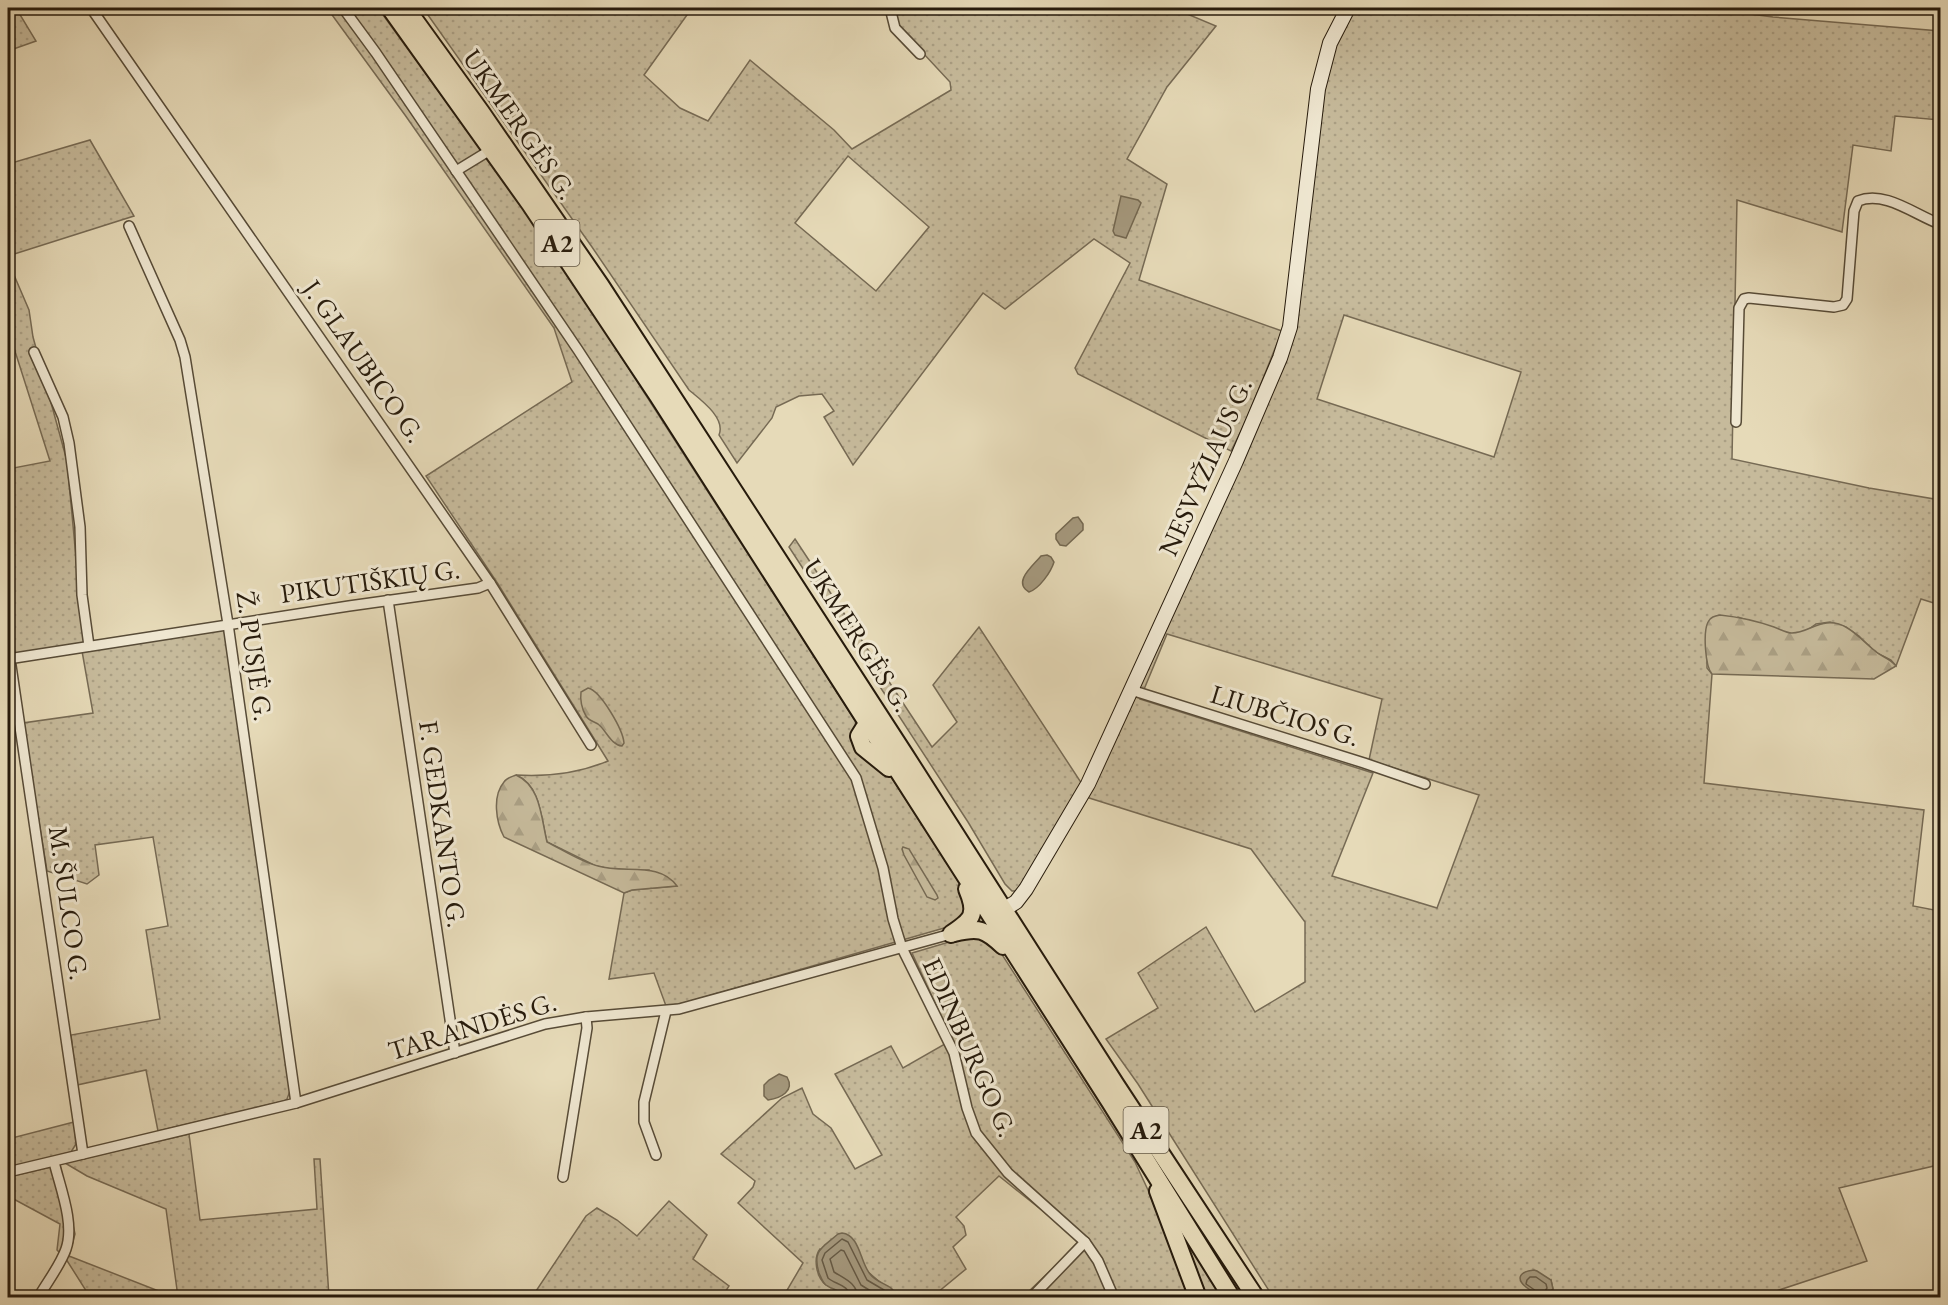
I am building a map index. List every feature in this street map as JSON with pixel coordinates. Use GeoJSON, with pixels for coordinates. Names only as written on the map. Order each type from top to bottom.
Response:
{"type":"FeatureCollection","features":[{"type":"Feature","properties":{"kind":"highway","name":"UKMERGĖS G."},"geometry":{"type":"LineString","coordinates":[[390,8],[555,240],[658,396],[869,727]]}},
{"type":"Feature","properties":{"kind":"highway","name":"UKMERGĖS G."},"geometry":{"type":"LineString","coordinates":[[406,8],[601,286],[1256,1298]]}},
{"type":"Feature","properties":{"kind":"highway"},"geometry":{"type":"LineString","coordinates":[[869,727],[877,727],[905,755]]}},
{"type":"Feature","properties":{"kind":"highway","name":"A2"},"geometry":{"type":"LineString","coordinates":[[869,727],[861,732],[861,743],[868,752],[902,778],[1144,1157],[1198,1298]]}},
{"type":"Feature","properties":{"kind":"highway"},"geometry":{"type":"LineString","coordinates":[[951,934],[968,921],[973,910],[971,898],[957,866]]}},
{"type":"Feature","properties":{"kind":"highway"},"geometry":{"type":"LineString","coordinates":[[951,934],[983,930],[990,933],[1017,958]]}},
{"type":"Feature","properties":{"kind":"highway"},"geometry":{"type":"LineString","coordinates":[[1144,1157],[1232,1298]]}},
{"type":"Feature","properties":{"kind":"highway"},"geometry":{"type":"LineString","coordinates":[[1224,1246],[1247,1298]]}},
{"type":"Feature","properties":{"kind":"street","name":"J. GLAUBICO G."},"geometry":{"type":"LineString","coordinates":[[92,8],[490,583],[591,745]]}},
{"type":"Feature","properties":{"kind":"street","name":"EDINBURGO G."},"geometry":{"type":"LineString","coordinates":[[343,8],[376,52],[578,350],[856,778],[883,868],[893,919],[902,948],[954,1053],[967,1108],[976,1132],[1008,1173],[1085,1242],[1103,1270],[1114,1298]]}},
{"type":"Feature","properties":{"kind":"street"},"geometry":{"type":"LineString","coordinates":[[890,8],[895,28],[920,54]]}},
{"type":"Feature","properties":{"kind":"street","name":"NESVYŽIAUS G."},"geometry":{"type":"LineString","coordinates":[[1004,910],[1016,902],[1026,889],[1088,784],[1236,461],[1280,358],[1290,327],[1318,89],[1330,44],[1347,8]]}},
{"type":"Feature","properties":{"kind":"street"},"geometry":{"type":"LineString","coordinates":[[456,171],[492,149]]}},
{"type":"Feature","properties":{"kind":"street"},"geometry":{"type":"LineString","coordinates":[[1737,422],[1739,308],[1744,299],[1834,307],[1843,305],[1847,299],[1854,211],[1858,201],[1876,198],[1941,224]]}},
{"type":"Feature","properties":{"kind":"street","name":"Ž. PUSJĖ G."},"geometry":{"type":"LineString","coordinates":[[129,226],[180,340],[185,357],[228,624],[296,1103]]}},
{"type":"Feature","properties":{"kind":"street"},"geometry":{"type":"LineString","coordinates":[[34,352],[63,417],[69,443],[80,526],[82,594],[89,646]]}},
{"type":"Feature","properties":{"kind":"street","name":"PIKUTIŠKIŲ G."},"geometry":{"type":"LineString","coordinates":[[9,659],[228,624],[478,588],[490,583]]}},
{"type":"Feature","properties":{"kind":"street","name":"F. GEDKANTO G."},"geometry":{"type":"LineString","coordinates":[[388,600],[455,1053]]}},
{"type":"Feature","properties":{"kind":"street","name":"M. ŠULCO G."},"geometry":{"type":"LineString","coordinates":[[9,659],[83,1154]]}},
{"type":"Feature","properties":{"kind":"street","name":"LIUBČIOS G."},"geometry":{"type":"LineString","coordinates":[[1131,690],[1425,784]]}},
{"type":"Feature","properties":{"kind":"street","name":"TARANDĖS G."},"geometry":{"type":"LineString","coordinates":[[8,1172],[296,1103],[527,1029],[586,1017],[666,1011],[951,934]]}},
{"type":"Feature","properties":{"kind":"street"},"geometry":{"type":"LineString","coordinates":[[656,1155],[644,1122],[644,1102],[666,1011]]}},
{"type":"Feature","properties":{"kind":"street"},"geometry":{"type":"LineString","coordinates":[[563,1178],[587,1028],[586,1017]]}},
{"type":"Feature","properties":{"kind":"street"},"geometry":{"type":"LineString","coordinates":[[38,1298],[66,1251],[68,1241],[68,1220],[54,1162]]}},
{"type":"Feature","properties":{"kind":"street"},"geometry":{"type":"LineString","coordinates":[[1031,1298],[1085,1242]]}},
{"type":"Feature","properties":{"kind":"green space"},"geometry":{"type":"Polygon","coordinates":[[[8,8],[16,8],[36,41],[8,51],[8,8]]]}},
{"type":"Feature","properties":{"kind":"green space"},"geometry":{"type":"Polygon","coordinates":[[[327,8],[378,8],[521,205],[604,330],[969,898],[969,912],[951,926],[684,1003],[666,1006],[654,973],[609,979],[624,893],[632,890],[676,886],[649,870],[620,871],[596,866],[547,842],[535,795],[531,787],[516,775],[563,773],[586,769],[608,761],[498,584],[426,476],[572,382],[554,328],[327,8]]]}},
{"type":"Feature","properties":{"kind":"green space"},"geometry":{"type":"Polygon","coordinates":[[[423,8],[692,8],[644,75],[680,108],[708,121],[750,60],[834,130],[852,149],[951,90],[950,82],[896,24],[895,8],[1173,8],[1216,26],[1167,87],[1127,159],[1167,184],[1139,280],[1282,331],[1246,421],[1231,451],[1078,374],[1075,368],[1130,263],[1094,239],[1005,309],[983,293],[853,465],[824,417],[834,411],[822,394],[799,396],[776,407],[772,418],[737,463],[719,435],[719,422],[716,416],[689,390],[592,247],[423,8]],[[848,156],[795,223],[876,291],[929,227],[848,156]]]}},
{"type":"Feature","properties":{"kind":"green space"},"geometry":{"type":"Polygon","coordinates":[[[1352,8],[1703,8],[1773,17],[1940,31],[1940,120],[1895,116],[1891,151],[1853,145],[1842,232],[1737,200],[1732,459],[1869,488],[1940,500],[1940,605],[1921,599],[1896,666],[1891,660],[1875,652],[1846,627],[1830,622],[1816,624],[1805,632],[1790,634],[1738,617],[1707,655],[1707,668],[1712,674],[1704,783],[1924,810],[1913,906],[1940,911],[1940,1200],[1934,1166],[1839,1188],[1867,1261],[1758,1297],[1545,1297],[1549,1296],[1553,1289],[1551,1280],[1536,1297],[1273,1297],[1138,1084],[1106,1039],[1158,1008],[1138,973],[1206,927],[1255,1012],[1305,982],[1305,922],[1251,849],[1086,797],[1288,352],[1325,82],[1335,46],[1352,8]],[[1344,315],[1317,399],[1494,457],[1521,372],[1344,315]],[[1167,634],[1140,699],[1373,773],[1332,876],[1437,908],[1479,795],[1369,760],[1382,699],[1167,634]]]}},
{"type":"Feature","properties":{"kind":"green space"},"geometry":{"type":"Polygon","coordinates":[[[90,140],[134,216],[8,256],[8,164],[90,140]]]}},
{"type":"Feature","properties":{"kind":"green space"},"geometry":{"type":"Polygon","coordinates":[[[8,261],[29,310],[33,337],[67,461],[84,643],[8,655],[8,469],[50,461],[14,348],[8,349],[8,261]]]}},
{"type":"Feature","properties":{"kind":"green space"},"geometry":{"type":"Polygon","coordinates":[[[795,539],[932,747],[957,722],[933,685],[979,627],[1082,784],[1018,891],[1012,891],[1005,884],[968,822],[789,547],[795,539]]]}},
{"type":"Feature","properties":{"kind":"green space"},"geometry":{"type":"Polygon","coordinates":[[[1720,615],[1754,621],[1790,633],[1801,632],[1827,623],[1841,625],[1896,666],[1874,679],[1712,674],[1706,657],[1706,627],[1709,620],[1720,615]]]}},
{"type":"Feature","properties":{"kind":"green space"},"geometry":{"type":"Polygon","coordinates":[[[224,629],[290,1091],[284,1101],[158,1131],[146,1070],[77,1085],[71,1035],[160,1019],[146,930],[168,926],[153,837],[95,845],[99,875],[87,884],[47,871],[23,723],[93,713],[82,651],[224,629]]]}},
{"type":"Feature","properties":{"kind":"green space"},"geometry":{"type":"Polygon","coordinates":[[[588,688],[599,696],[620,729],[624,743],[622,746],[615,743],[598,724],[586,716],[581,692],[588,688]]]}},
{"type":"Feature","properties":{"kind":"green space"},"geometry":{"type":"Polygon","coordinates":[[[516,775],[531,787],[535,795],[547,842],[598,866],[661,873],[677,886],[632,890],[624,893],[504,837],[497,817],[498,794],[505,781],[516,775]]]}},
{"type":"Feature","properties":{"kind":"green space"},"geometry":{"type":"Polygon","coordinates":[[[903,847],[909,849],[937,895],[938,898],[935,900],[927,897],[904,855],[903,847]]]}},
{"type":"Feature","properties":{"kind":"green space"},"geometry":{"type":"Polygon","coordinates":[[[976,934],[994,942],[1135,1162],[1190,1297],[1023,1297],[1080,1242],[999,1176],[956,1217],[964,1226],[966,1235],[953,1247],[966,1269],[932,1297],[897,1297],[868,1272],[820,1249],[816,1262],[820,1277],[826,1285],[846,1297],[817,1297],[812,1294],[809,1297],[783,1297],[803,1263],[738,1203],[753,1187],[755,1181],[721,1154],[782,1098],[802,1088],[813,1114],[831,1128],[855,1169],[882,1155],[835,1074],[891,1046],[903,1068],[952,1040],[912,953],[976,934]]]}},
{"type":"Feature","properties":{"kind":"green space"},"geometry":{"type":"Polygon","coordinates":[[[74,1122],[76,1144],[71,1152],[8,1168],[8,1139],[74,1122]]]}},
{"type":"Feature","properties":{"kind":"green space"},"geometry":{"type":"Polygon","coordinates":[[[189,1134],[200,1220],[317,1209],[314,1159],[320,1159],[329,1297],[178,1297],[166,1209],[87,1176],[65,1163],[189,1134]]]}},
{"type":"Feature","properties":{"kind":"green space"},"geometry":{"type":"Polygon","coordinates":[[[60,1165],[75,1234],[69,1256],[174,1297],[90,1297],[66,1259],[57,1250],[60,1224],[8,1196],[8,1177],[60,1165]]]}},
{"type":"Feature","properties":{"kind":"green space"},"geometry":{"type":"Polygon","coordinates":[[[669,1201],[707,1235],[693,1259],[729,1286],[722,1297],[532,1297],[586,1216],[597,1208],[637,1236],[669,1201]]]}},
{"type":"Feature","properties":{"kind":"green space"},"geometry":{"type":"Polygon","coordinates":[[[1179,1230],[1223,1297],[1205,1297],[1179,1230]]]}},
{"type":"Feature","properties":{"kind":"water"},"geometry":{"type":"Polygon","coordinates":[[[1121,196],[1138,200],[1141,203],[1126,238],[1115,235],[1113,231],[1121,196]]]}},
{"type":"Feature","properties":{"kind":"water"},"geometry":{"type":"Polygon","coordinates":[[[1078,517],[1083,524],[1083,530],[1066,546],[1060,545],[1056,534],[1073,518],[1078,517]]]}},
{"type":"Feature","properties":{"kind":"water"},"geometry":{"type":"Polygon","coordinates":[[[1047,555],[1054,562],[1041,584],[1029,592],[1024,588],[1023,579],[1041,556],[1047,555]]]}},
{"type":"Feature","properties":{"kind":"water"},"geometry":{"type":"Polygon","coordinates":[[[779,1074],[787,1077],[788,1090],[778,1098],[768,1100],[764,1096],[764,1085],[779,1074]]]}},
{"type":"Feature","properties":{"kind":"water"},"geometry":{"type":"Polygon","coordinates":[[[842,1233],[853,1239],[873,1278],[889,1286],[897,1297],[846,1297],[825,1284],[817,1265],[818,1254],[827,1243],[842,1233]]]}},
{"type":"Feature","properties":{"kind":"water"},"geometry":{"type":"Polygon","coordinates":[[[1534,1270],[1551,1280],[1553,1289],[1548,1293],[1533,1291],[1521,1282],[1520,1277],[1524,1273],[1534,1270]]]}}]}
